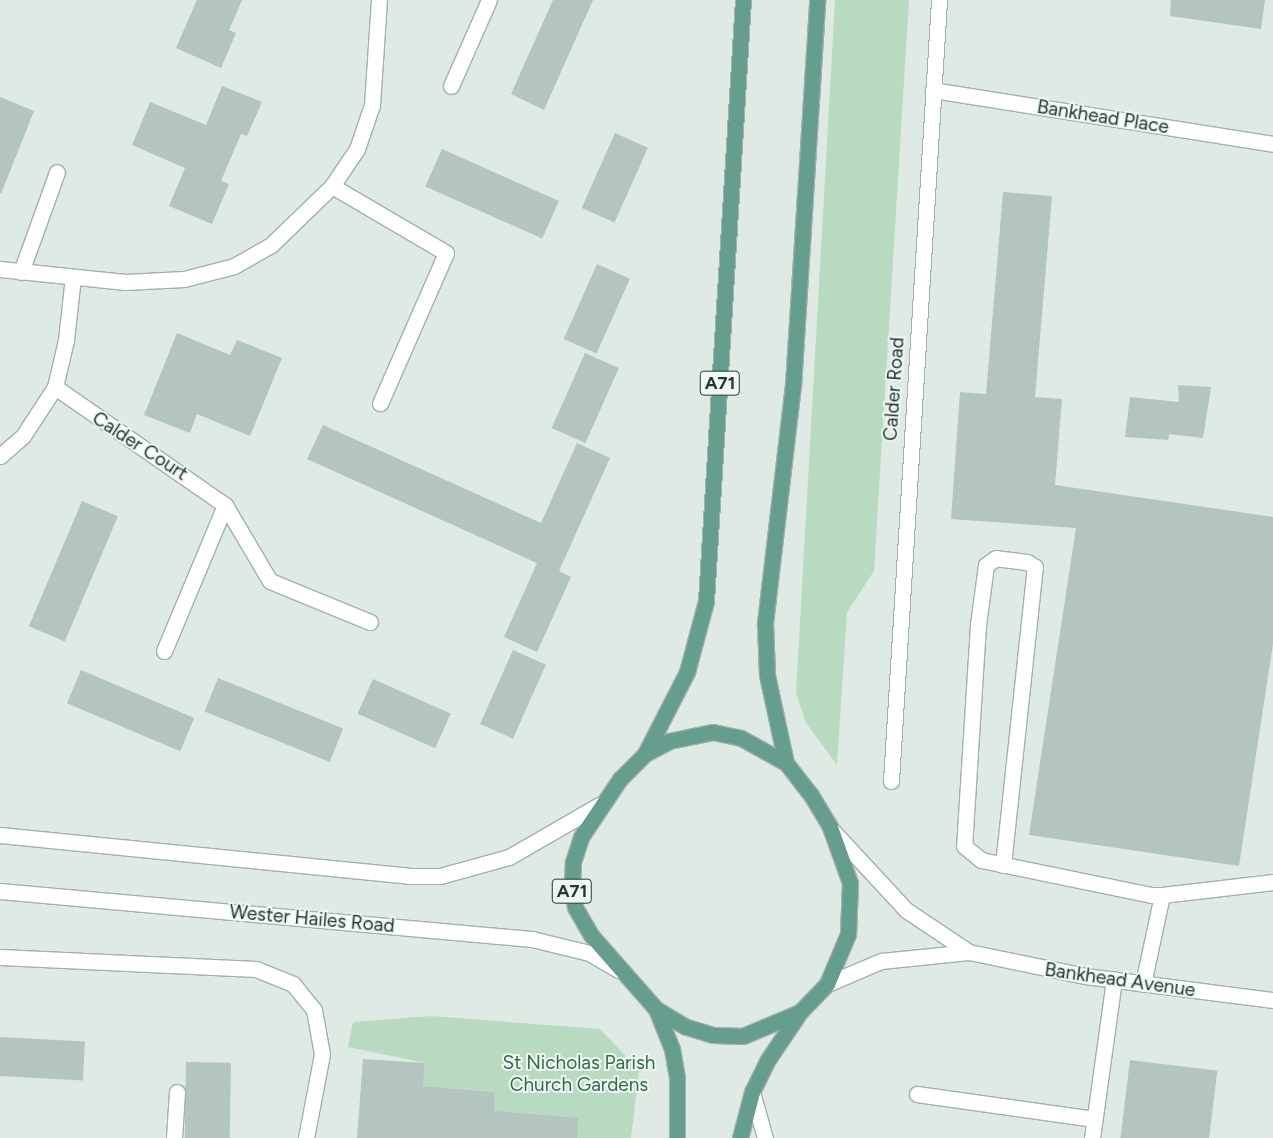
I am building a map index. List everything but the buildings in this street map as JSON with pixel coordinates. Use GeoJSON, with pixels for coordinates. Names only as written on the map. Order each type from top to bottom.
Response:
{"type":"FeatureCollection","features":[{"type":"Feature","properties":{"kind":"main road","name":"A71"},"geometry":{"type":"LineString","coordinates":[[743,0],[706,600],[687,672],[645,754],[599,805],[581,837],[573,862],[572,887],[575,907],[590,935],[618,970],[656,1009],[686,1027],[713,1035],[743,1036],[800,1012]]}},
{"type":"Feature","properties":{"kind":"main road","name":"A71"},"geometry":{"type":"LineString","coordinates":[[786,763],[767,675],[765,623],[793,386],[817,0]]}},
{"type":"Feature","properties":{"kind":"main road","name":"A71"},"geometry":{"type":"LineString","coordinates":[[645,754],[687,735],[714,732],[741,738],[786,763],[811,794],[830,827],[850,883],[848,934],[827,984],[800,1012],[767,1061],[752,1092],[740,1138]]}},
{"type":"Feature","properties":{"kind":"main road","name":"A71"},"geometry":{"type":"LineString","coordinates":[[656,1009],[672,1050],[677,1078],[677,1138]]}},
{"type":"Feature","properties":{"kind":"street"},"geometry":{"type":"LineString","coordinates":[[0,269],[125,282],[184,279],[234,266],[271,245],[332,186],[356,149],[372,105],[379,0]]}},
{"type":"Feature","properties":{"kind":"street"},"geometry":{"type":"LineString","coordinates":[[450,86],[489,0]]}},
{"type":"Feature","properties":{"kind":"street","name":"Calder Road"},"geometry":{"type":"LineString","coordinates":[[891,781],[939,0]]}},
{"type":"Feature","properties":{"kind":"street","name":"Bankhead Place"},"geometry":{"type":"LineString","coordinates":[[933,90],[1273,144]]}},
{"type":"Feature","properties":{"kind":"street"},"geometry":{"type":"LineString","coordinates":[[21,272],[56,172]]}},
{"type":"Feature","properties":{"kind":"street"},"geometry":{"type":"LineString","coordinates":[[332,186],[446,253],[380,403]]}},
{"type":"Feature","properties":{"kind":"street"},"geometry":{"type":"LineString","coordinates":[[0,456],[23,436],[55,387],[66,340],[73,277]]}},
{"type":"Feature","properties":{"kind":"street","name":"Calder Court"},"geometry":{"type":"LineString","coordinates":[[55,387],[225,505],[270,581],[370,622]]}},
{"type":"Feature","properties":{"kind":"street"},"geometry":{"type":"LineString","coordinates":[[164,652],[225,505]]}},
{"type":"Feature","properties":{"kind":"street"},"geometry":{"type":"LineString","coordinates":[[1003,865],[1035,567],[1027,562],[996,558],[986,565],[978,625],[964,846],[981,860],[1003,865],[1162,895],[1273,882]]}},
{"type":"Feature","properties":{"kind":"street"},"geometry":{"type":"LineString","coordinates":[[0,835],[409,876],[440,876],[509,857],[599,805]]}},
{"type":"Feature","properties":{"kind":"street","name":"Bankhead Avenue"},"geometry":{"type":"LineString","coordinates":[[830,827],[906,910],[969,952]]}},
{"type":"Feature","properties":{"kind":"street","name":"Wester Hailes Road"},"geometry":{"type":"LineString","coordinates":[[0,891],[532,939],[589,953],[618,970]]}},
{"type":"Feature","properties":{"kind":"street"},"geometry":{"type":"LineString","coordinates":[[1143,984],[1162,895]]}},
{"type":"Feature","properties":{"kind":"street","name":"Bankhead Avenue"},"geometry":{"type":"LineString","coordinates":[[827,984],[880,961],[969,952],[1114,980],[1273,1000]]}},
{"type":"Feature","properties":{"kind":"street"},"geometry":{"type":"LineString","coordinates":[[0,957],[256,969],[293,984],[314,1010],[322,1054],[306,1138]]}},
{"type":"Feature","properties":{"kind":"street"},"geometry":{"type":"LineString","coordinates":[[1092,1138],[1114,980]]}},
{"type":"Feature","properties":{"kind":"street"},"geometry":{"type":"LineString","coordinates":[[174,1138],[177,1092]]}},
{"type":"Feature","properties":{"kind":"street"},"geometry":{"type":"LineString","coordinates":[[752,1092],[765,1138]]}},
{"type":"Feature","properties":{"kind":"street"},"geometry":{"type":"LineString","coordinates":[[917,1094],[1094,1119]]}},
{"type":"Feature","properties":{"kind":"green space"},"geometry":{"type":"Polygon","coordinates":[[[835,0],[909,0],[874,571],[847,612],[837,765],[806,723],[796,693],[835,0]]]}},
{"type":"Feature","properties":{"kind":"green space","name":"St Nicholas Parish Church Gardens"},"geometry":{"type":"Polygon","coordinates":[[[431,1016],[600,1029],[639,1070],[631,1138],[559,1138],[494,1111],[495,1092],[423,1086],[425,1063],[348,1047],[353,1022],[431,1016]]]}}]}
